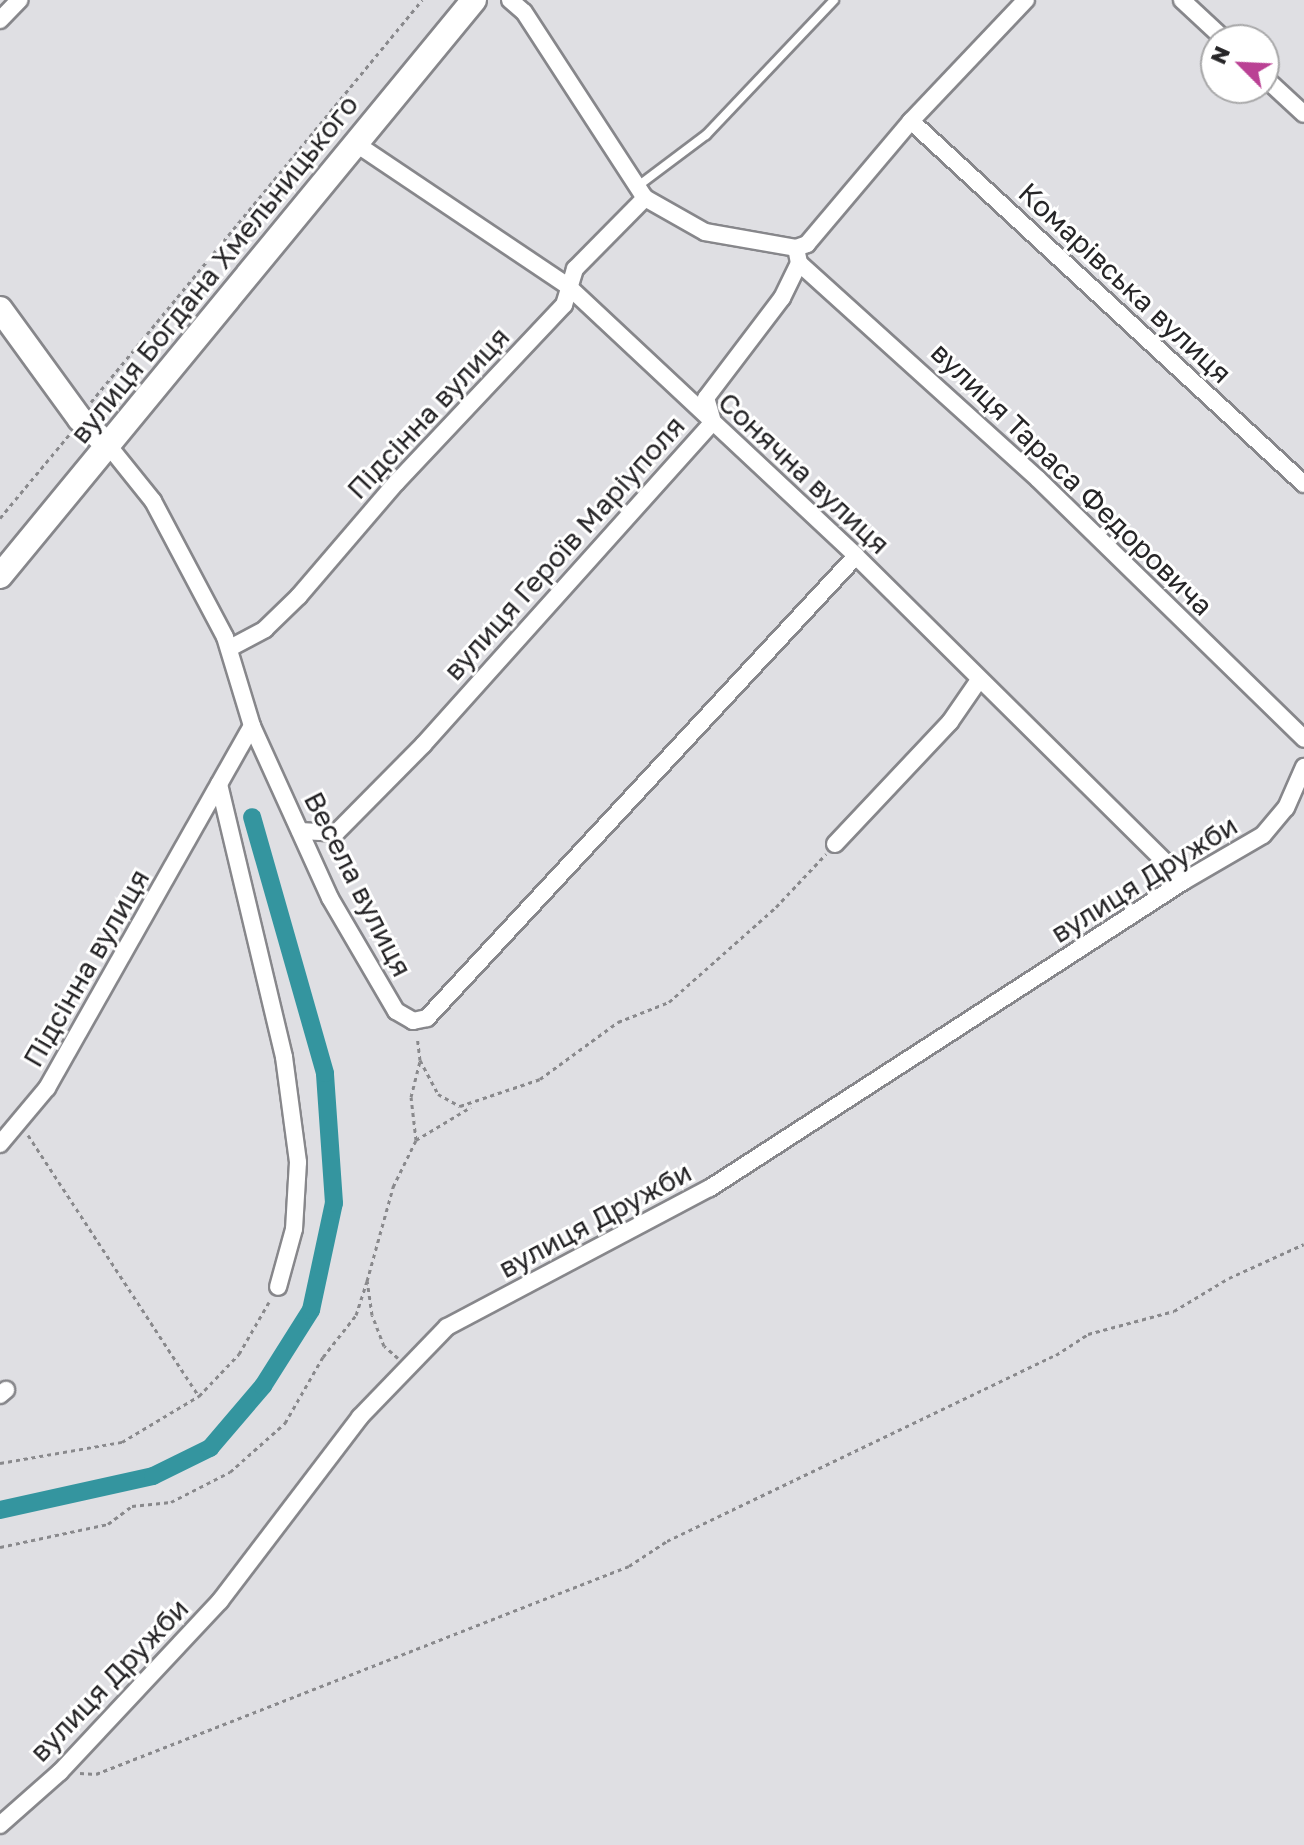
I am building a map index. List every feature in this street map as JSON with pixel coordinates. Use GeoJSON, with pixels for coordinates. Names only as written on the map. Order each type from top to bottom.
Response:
{"type":"FeatureCollection","features":[{"type":"Feature","properties":{"kind":"main road","name":"вулиця Богдана Хмельницького"},"geometry":{"type":"LineString","coordinates":[[0,576],[474,0]]}},
{"type":"Feature","properties":{"kind":"main road"},"geometry":{"type":"LineString","coordinates":[[0,309],[80,419],[108,445]]}},
{"type":"Feature","properties":{"kind":"street"},"geometry":{"type":"LineString","coordinates":[[0,20],[19,0]]}},
{"type":"Feature","properties":{"kind":"street"},"geometry":{"type":"LineString","coordinates":[[510,0],[524,12],[641,192],[705,232],[797,256]]}},
{"type":"Feature","properties":{"kind":"street","name":"вулиця Героїв Маріуполя"},"geometry":{"type":"LineString","coordinates":[[300,831],[336,833],[423,745],[713,422],[706,398],[782,298],[797,256],[911,121],[1026,0]]}},
{"type":"Feature","properties":{"kind":"street"},"geometry":{"type":"LineString","coordinates":[[1182,0],[1208,24]]}},
{"type":"Feature","properties":{"kind":"street"},"geometry":{"type":"LineString","coordinates":[[1280,92],[1304,114]]}},
{"type":"Feature","properties":{"kind":"street","name":"Комарівська вулиця"},"geometry":{"type":"LineString","coordinates":[[911,121],[1304,484]]}},
{"type":"Feature","properties":{"kind":"street","name":"Сонячна вулиця"},"geometry":{"type":"LineString","coordinates":[[355,143],[569,287],[856,556],[1184,881]]}},
{"type":"Feature","properties":{"kind":"street","name":"Підсінна вулиця"},"geometry":{"type":"LineString","coordinates":[[230,648],[265,629],[299,596],[396,483],[564,305],[575,269],[641,192]]}},
{"type":"Feature","properties":{"kind":"street","name":"вулиця Тараса Федоровича"},"geometry":{"type":"LineString","coordinates":[[797,256],[1038,479],[1304,739]]}},
{"type":"Feature","properties":{"kind":"street","name":"Весела вулиця"},"geometry":{"type":"LineString","coordinates":[[108,445],[153,501],[230,648],[252,726],[364,961],[396,1011],[413,1021],[427,1018],[856,556]]}},
{"type":"Feature","properties":{"kind":"street"},"geometry":{"type":"LineString","coordinates":[[835,844],[950,722],[979,680]]}},
{"type":"Feature","properties":{"kind":"street","name":"Підсінна вулиця"},"geometry":{"type":"LineString","coordinates":[[0,1144],[20,1124],[59,1067],[252,726]]}},
{"type":"Feature","properties":{"kind":"street","name":"вулиця Дружби"},"geometry":{"type":"LineString","coordinates":[[0,1825],[60,1772],[220,1601],[360,1417],[447,1327],[710,1188],[1184,881],[1263,835],[1286,808],[1304,767]]}},
{"type":"Feature","properties":{"kind":"street"},"geometry":{"type":"LineString","coordinates":[[219,784],[284,1057],[298,1162],[294,1229],[278,1287]]}},
{"type":"Feature","properties":{"kind":"lane"},"geometry":{"type":"LineString","coordinates":[[641,192],[706,135],[834,0]]}},
{"type":"Feature","properties":{"kind":"path"},"geometry":{"type":"LineString","coordinates":[[0,518],[422,0]]}},
{"type":"Feature","properties":{"kind":"path"},"geometry":{"type":"LineString","coordinates":[[0,1547],[108,1524],[132,1506],[171,1502],[230,1472],[285,1423],[317,1366],[356,1315],[393,1187],[416,1140],[472,1106],[540,1079],[618,1022],[669,1002],[776,907],[835,844]]}},
{"type":"Feature","properties":{"kind":"path"},"geometry":{"type":"LineString","coordinates":[[413,1021],[420,1060],[438,1094],[472,1106]]}},
{"type":"Feature","properties":{"kind":"path"},"geometry":{"type":"LineString","coordinates":[[416,1140],[411,1097],[420,1060]]}},
{"type":"Feature","properties":{"kind":"path"},"geometry":{"type":"LineString","coordinates":[[20,1124],[199,1396]]}},
{"type":"Feature","properties":{"kind":"path"},"geometry":{"type":"LineString","coordinates":[[60,1772],[96,1774],[629,1566],[667,1541],[1056,1355],[1088,1334],[1174,1311],[1229,1278],[1304,1244]]}},
{"type":"Feature","properties":{"kind":"path"},"geometry":{"type":"LineString","coordinates":[[367,1281],[384,1346],[409,1366]]}},
{"type":"Feature","properties":{"kind":"path"},"geometry":{"type":"LineString","coordinates":[[0,1463],[122,1442],[199,1396],[239,1354],[278,1287]]}},
{"type":"Feature","properties":{"kind":"waterway"},"geometry":{"type":"LineString","coordinates":[[0,1510],[153,1476],[210,1448],[263,1386],[311,1310],[334,1203],[325,1073],[252,817]]}}]}
